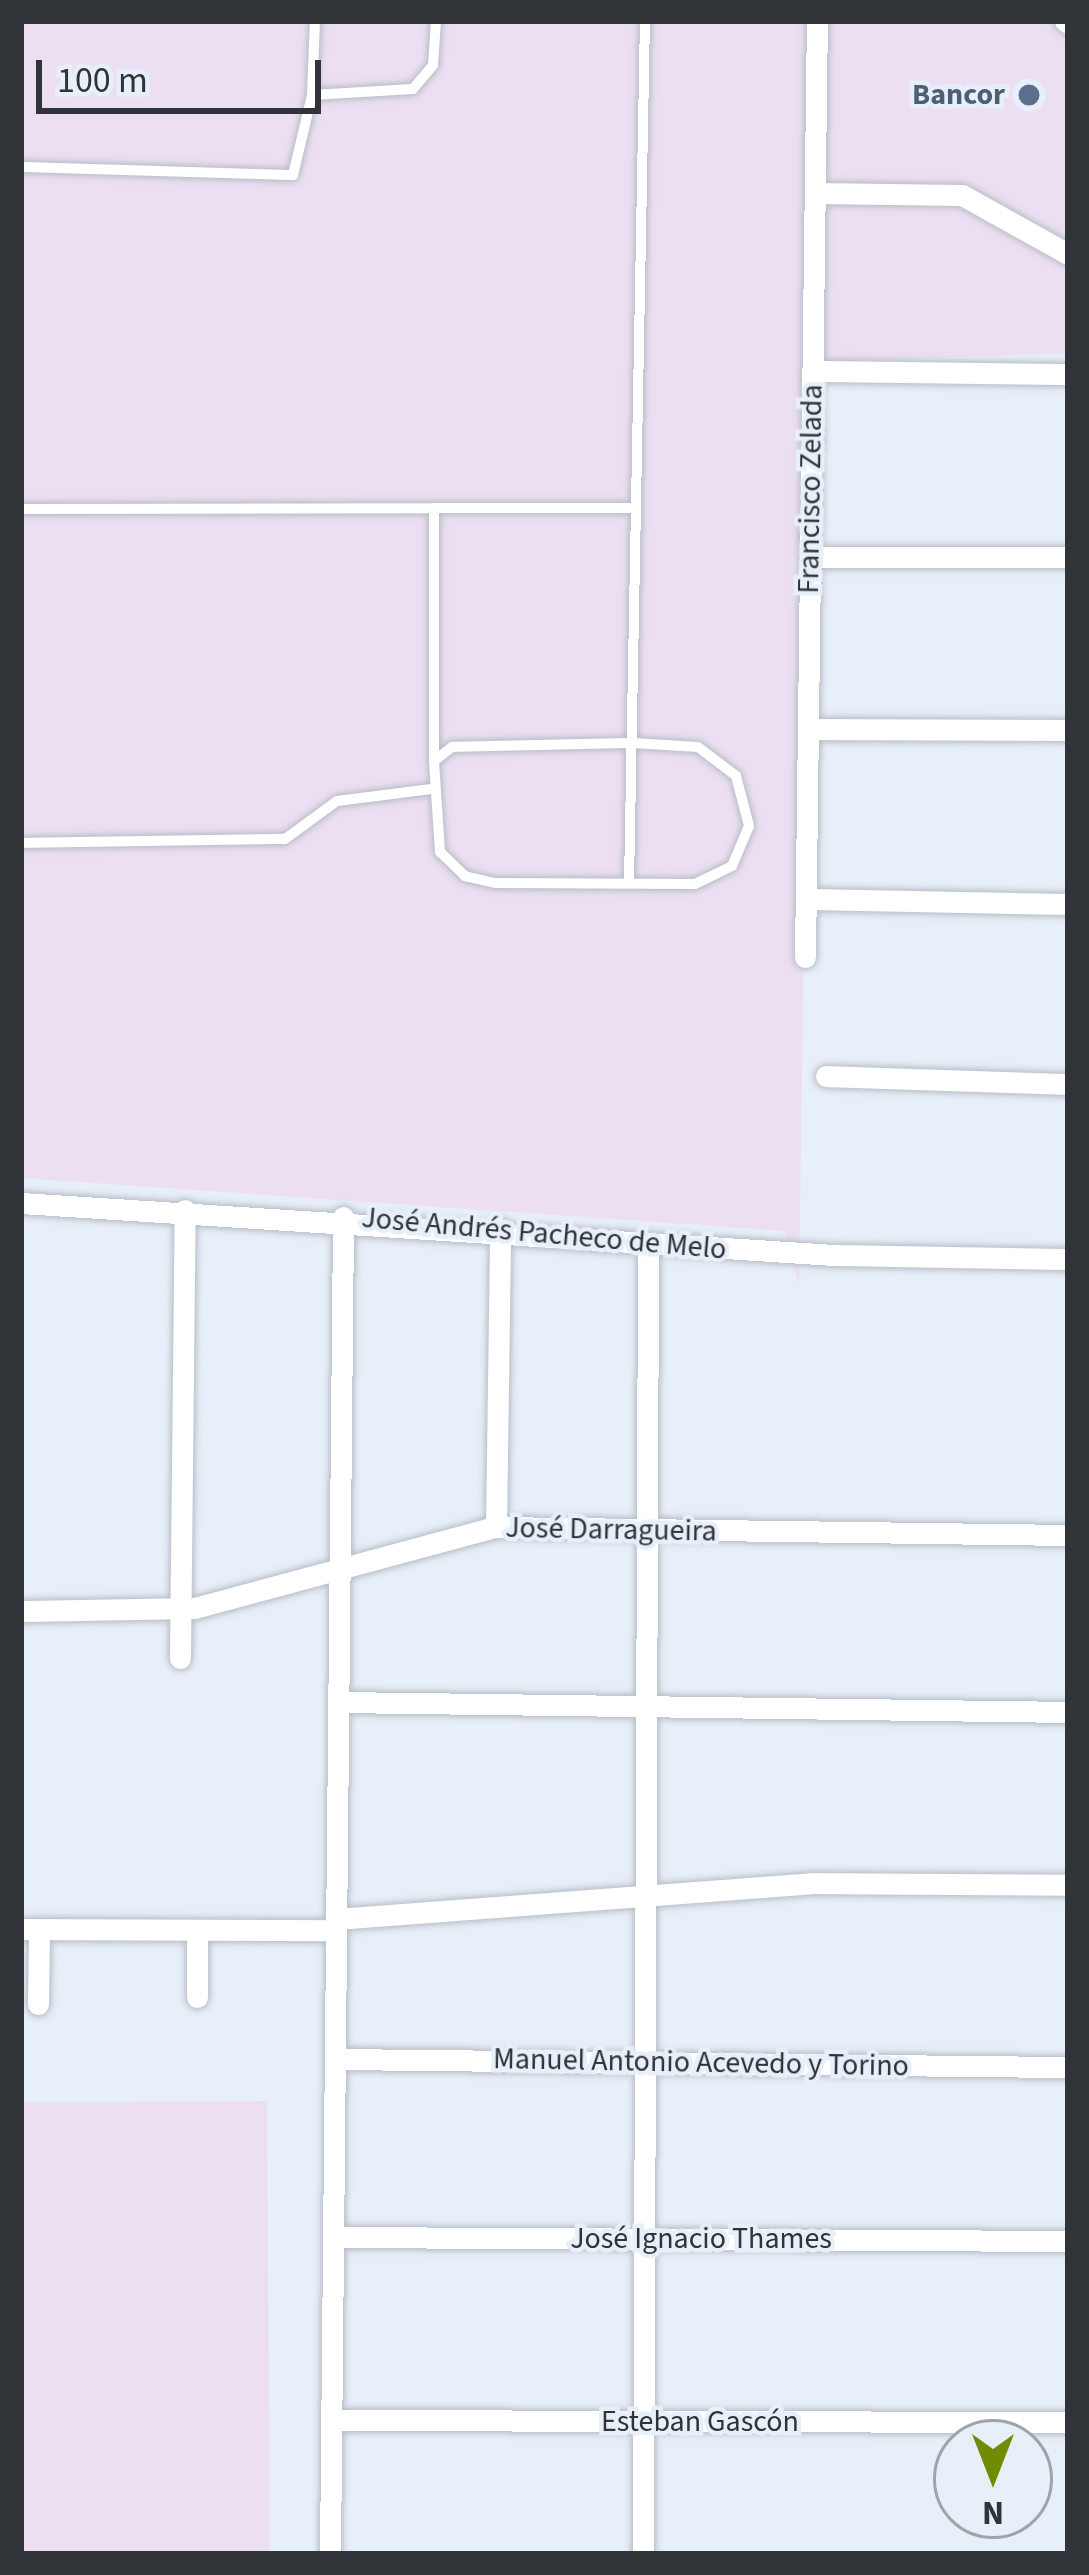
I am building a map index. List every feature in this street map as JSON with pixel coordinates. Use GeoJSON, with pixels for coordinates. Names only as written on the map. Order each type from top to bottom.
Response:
{"type":"FeatureCollection","features":[{"type":"Feature","properties":{"kind":"street","name":"Francisco Zelada"},"geometry":{"type":"LineString","coordinates":[[805,958],[817,21]]}},
{"type":"Feature","properties":{"kind":"street"},"geometry":{"type":"LineString","coordinates":[[816,193],[962,195],[1068,254]]}},
{"type":"Feature","properties":{"kind":"street"},"geometry":{"type":"LineString","coordinates":[[813,371],[1068,374]]}},
{"type":"Feature","properties":{"kind":"street"},"geometry":{"type":"LineString","coordinates":[[810,557],[1068,557]]}},
{"type":"Feature","properties":{"kind":"street"},"geometry":{"type":"LineString","coordinates":[[808,729],[1068,730]]}},
{"type":"Feature","properties":{"kind":"street"},"geometry":{"type":"LineString","coordinates":[[807,899],[1068,904]]}},
{"type":"Feature","properties":{"kind":"street"},"geometry":{"type":"LineString","coordinates":[[826,1076],[1068,1084]]}},
{"type":"Feature","properties":{"kind":"street","name":"José Andrés Pacheco de Melo"},"geometry":{"type":"LineString","coordinates":[[21,1204],[343,1217],[648,1245],[1068,1259]]}},
{"type":"Feature","properties":{"kind":"street"},"geometry":{"type":"LineString","coordinates":[[180,1658],[185,1210]]}},
{"type":"Feature","properties":{"kind":"street"},"geometry":{"type":"LineString","coordinates":[[330,2554],[343,1217]]}},
{"type":"Feature","properties":{"kind":"street"},"geometry":{"type":"LineString","coordinates":[[496,1527],[500,1229]]}},
{"type":"Feature","properties":{"kind":"street"},"geometry":{"type":"LineString","coordinates":[[643,2554],[648,1245]]}},
{"type":"Feature","properties":{"kind":"street","name":"José Darragueira"},"geometry":{"type":"LineString","coordinates":[[21,1611],[181,1610],[496,1527],[1068,1535]]}},
{"type":"Feature","properties":{"kind":"street"},"geometry":{"type":"LineString","coordinates":[[338,1702],[1068,1712]]}},
{"type":"Feature","properties":{"kind":"street"},"geometry":{"type":"LineString","coordinates":[[38,2003],[30,1930],[336,1925],[812,1883],[1068,1885]]}},
{"type":"Feature","properties":{"kind":"street"},"geometry":{"type":"LineString","coordinates":[[196,1930],[196,1997]]}},
{"type":"Feature","properties":{"kind":"street","name":"Manuel Antonio Acevedo y Torino"},"geometry":{"type":"LineString","coordinates":[[334,2059],[1068,2067]]}},
{"type":"Feature","properties":{"kind":"street","name":"José Ignacio Thames"},"geometry":{"type":"LineString","coordinates":[[333,2237],[1068,2241]]}},
{"type":"Feature","properties":{"kind":"street","name":"Esteban Gascón"},"geometry":{"type":"LineString","coordinates":[[331,2420],[1068,2422]]}},
{"type":"Feature","properties":{"kind":"lane"},"geometry":{"type":"LineString","coordinates":[[21,167],[292,175],[312,94],[314,21]]}},
{"type":"Feature","properties":{"kind":"lane"},"geometry":{"type":"LineString","coordinates":[[312,94],[413,89],[434,65],[436,21]]}},
{"type":"Feature","properties":{"kind":"lane"},"geometry":{"type":"LineString","coordinates":[[629,884],[645,21]]}},
{"type":"Feature","properties":{"kind":"lane"},"geometry":{"type":"LineString","coordinates":[[21,508],[636,508]]}},
{"type":"Feature","properties":{"kind":"lane"},"geometry":{"type":"LineString","coordinates":[[434,508],[431,789],[440,853],[465,876],[629,884],[717,877],[746,848],[746,798],[718,756],[633,743],[467,745],[434,761]]}},
{"type":"Feature","properties":{"kind":"lane"},"geometry":{"type":"LineString","coordinates":[[21,843],[285,839],[337,801],[431,789]]}},
{"type":"Feature","properties":{"kind":"shaded area"},"geometry":{"type":"Polygon","coordinates":[[[21,21],[1068,21],[1068,353],[812,362],[799,1285],[785,1231],[21,1178],[21,21]]]}},
{"type":"Feature","properties":{"kind":"shaded area"},"geometry":{"type":"Polygon","coordinates":[[[267,2101],[270,2554],[21,2554],[21,2102],[267,2101]]]}},
{"type":"Feature","properties":{"kind":"place","name":"Bancor"},"geometry":{"type":"Point","coordinates":[1029,95]}}]}
